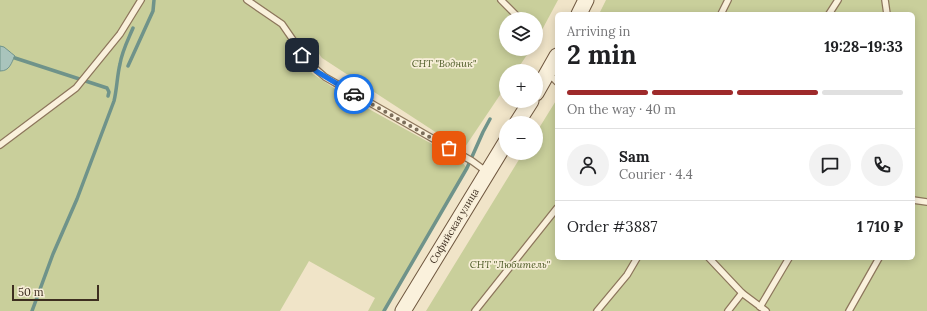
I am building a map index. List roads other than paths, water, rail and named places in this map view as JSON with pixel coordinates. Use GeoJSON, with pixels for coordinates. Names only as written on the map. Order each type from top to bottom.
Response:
{"type":"FeatureCollection","features":[{"type":"Feature","properties":{"kind":"main road"},"geometry":{"type":"LineString","coordinates":[[580,12],[586,0]]}},
{"type":"Feature","properties":{"kind":"main road"},"geometry":{"type":"LineString","coordinates":[[543,86],[552,77],[555,64]]}},
{"type":"Feature","properties":{"kind":"main road","name":"Софийская улица"},"geometry":{"type":"LineString","coordinates":[[402,311],[499,154]]}},
{"type":"Feature","properties":{"kind":"lane"},"geometry":{"type":"LineString","coordinates":[[0,145],[76,88],[120,34],[141,0]]}},
{"type":"Feature","properties":{"kind":"lane"},"geometry":{"type":"LineString","coordinates":[[247,0],[256,8],[282,24],[308,63],[325,77],[472,161],[488,172]]}},
{"type":"Feature","properties":{"kind":"lane"},"geometry":{"type":"LineString","coordinates":[[500,0],[513,12]]}},
{"type":"Feature","properties":{"kind":"lane"},"geometry":{"type":"LineString","coordinates":[[722,12],[728,0]]}},
{"type":"Feature","properties":{"kind":"lane"},"geometry":{"type":"LineString","coordinates":[[830,12],[838,0]]}},
{"type":"Feature","properties":{"kind":"lane"},"geometry":{"type":"LineString","coordinates":[[885,0],[887,12]]}},
{"type":"Feature","properties":{"kind":"lane"},"geometry":{"type":"LineString","coordinates":[[915,200],[927,202]]}},
{"type":"Feature","properties":{"kind":"lane"},"geometry":{"type":"LineString","coordinates":[[475,311],[555,211]]}},
{"type":"Feature","properties":{"kind":"lane"},"geometry":{"type":"LineString","coordinates":[[597,311],[627,275],[636,260]]}},
{"type":"Feature","properties":{"kind":"lane"},"geometry":{"type":"LineString","coordinates":[[711,260],[742,294],[766,311]]}},
{"type":"Feature","properties":{"kind":"lane"},"geometry":{"type":"LineString","coordinates":[[760,307],[788,260]]}},
{"type":"Feature","properties":{"kind":"lane"},"geometry":{"type":"LineString","coordinates":[[849,311],[878,260]]}},
{"type":"Feature","properties":{"kind":"lane"},"geometry":{"type":"LineString","coordinates":[[728,311],[742,294]]}},
{"type":"Feature","properties":{"kind":"water"},"geometry":{"type":"Polygon","coordinates":[[[0,46],[4,47],[15,56],[8,68],[3,71],[0,71],[0,46]]]}},
{"type":"Feature","properties":{"kind":"waterway"},"geometry":{"type":"LineString","coordinates":[[128,66],[153,11],[154,0]]}},
{"type":"Feature","properties":{"kind":"waterway"},"geometry":{"type":"LineString","coordinates":[[32,311],[114,101],[121,59],[133,28]]}},
{"type":"Feature","properties":{"kind":"waterway"},"geometry":{"type":"LineString","coordinates":[[15,58],[107,88],[109,92],[108,96]]}},
{"type":"Feature","properties":{"kind":"waterway"},"geometry":{"type":"LineString","coordinates":[[384,311],[467,168],[490,119]]}},
{"type":"Feature","properties":{"kind":"park label","name":"СНТ \"Водник\""},"geometry":{"type":"Point","coordinates":[444,63]}},
{"type":"Feature","properties":{"kind":"park label","name":"СНТ \"Любитель\""},"geometry":{"type":"Point","coordinates":[510,264]}}]}
